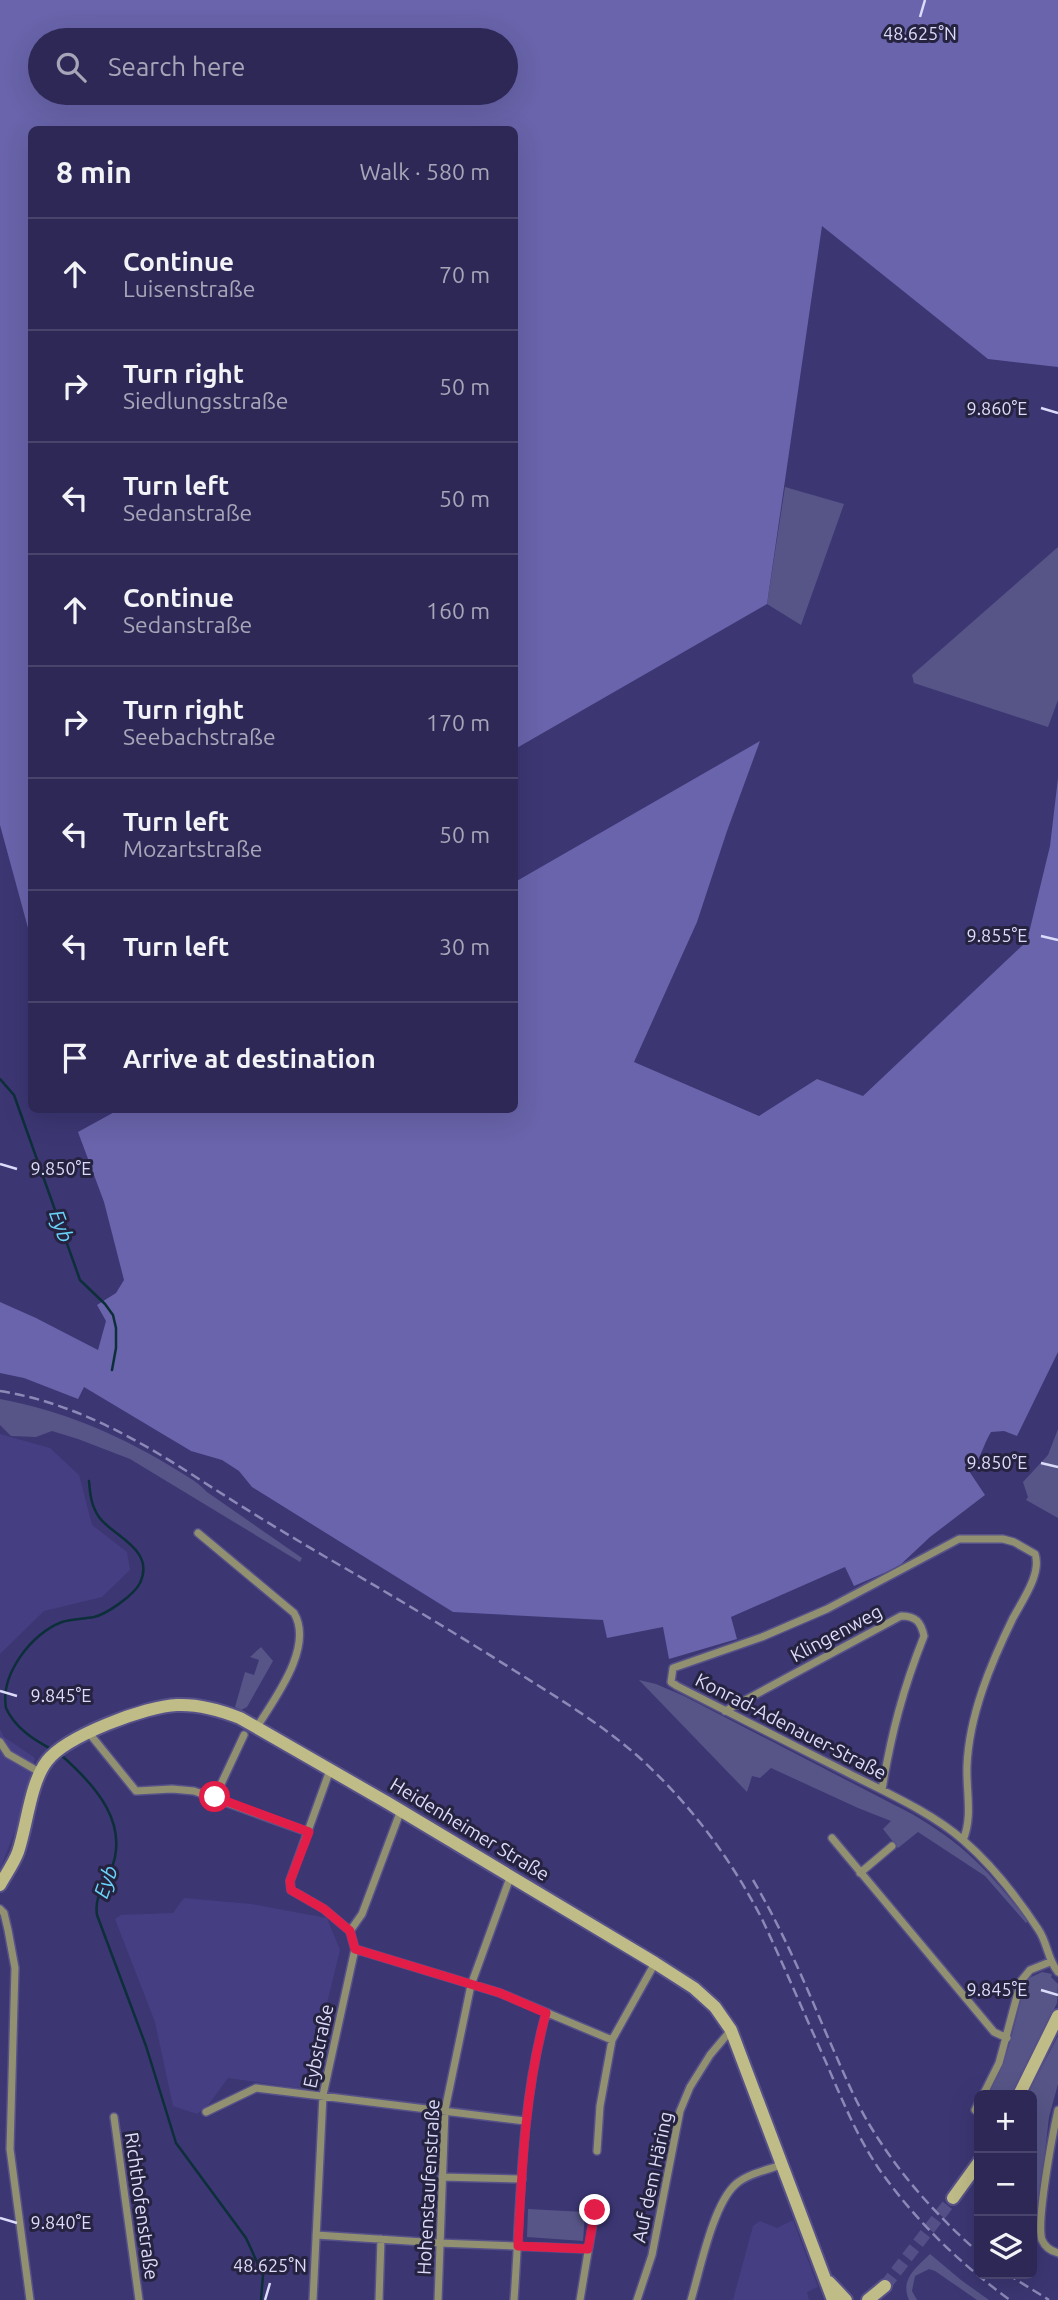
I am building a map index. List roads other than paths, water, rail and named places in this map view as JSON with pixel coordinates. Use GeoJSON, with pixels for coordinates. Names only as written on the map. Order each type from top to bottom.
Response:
{"type":"FeatureCollection","features":[{"type":"Feature","properties":{"kind":"street"},"geometry":{"type":"LineString","coordinates":[[198,1533],[294,1613],[301,1624],[297,1654],[290,1672],[257,1727]]}},
{"type":"Feature","properties":{"kind":"street","name":"Konrad-Adenauer-Straße"},"geometry":{"type":"LineString","coordinates":[[963,1840],[968,1828],[967,1766],[973,1729],[997,1651],[1032,1580],[1038,1561],[1035,1553],[1003,1539],[960,1539],[816,1614],[762,1637],[673,1668],[671,1682],[677,1686],[882,1790],[944,1825],[963,1840],[996,1874],[1040,1930],[1050,1962],[1058,1972]]}},
{"type":"Feature","properties":{"kind":"street","name":"Klingenweg"},"geometry":{"type":"LineString","coordinates":[[725,1711],[901,1616],[914,1617],[922,1625],[924,1636],[899,1704],[882,1790]]}},
{"type":"Feature","properties":{"kind":"street","name":"Heidenheimer Straße"},"geometry":{"type":"LineString","coordinates":[[0,1885],[17,1854],[28,1809],[43,1767],[64,1744],[136,1714],[177,1705],[222,1711],[257,1727],[511,1875],[655,1963],[694,1988],[715,2007],[731,2030],[833,2300]]}},
{"type":"Feature","properties":{"kind":"street"},"geometry":{"type":"LineString","coordinates":[[89,1733],[136,1791],[194,1791],[309,1832]]}},
{"type":"Feature","properties":{"kind":"street"},"geometry":{"type":"LineString","coordinates":[[215,1797],[244,1735]]}},
{"type":"Feature","properties":{"kind":"street"},"geometry":{"type":"LineString","coordinates":[[0,1742],[8,1754],[43,1767]]}},
{"type":"Feature","properties":{"kind":"street"},"geometry":{"type":"LineString","coordinates":[[330,1770],[290,1881],[291,1890],[324,1909],[350,1931],[362,1914],[401,1810]]}},
{"type":"Feature","properties":{"kind":"street"},"geometry":{"type":"LineString","coordinates":[[832,1838],[994,2032],[1007,2038]]}},
{"type":"Feature","properties":{"kind":"street"},"geometry":{"type":"LineString","coordinates":[[860,1873],[892,1846]]}},
{"type":"Feature","properties":{"kind":"street","name":"Hohenstaufenstraße"},"geometry":{"type":"LineString","coordinates":[[438,2300],[445,2110],[471,1984],[511,1875]]}},
{"type":"Feature","properties":{"kind":"street"},"geometry":{"type":"LineString","coordinates":[[0,1909],[4,1913],[9,1930],[15,1968],[10,2149],[30,2300]]}},
{"type":"Feature","properties":{"kind":"street","name":"Eybstraße"},"geometry":{"type":"LineString","coordinates":[[313,2300],[323,2095],[355,1949],[350,1931]]}},
{"type":"Feature","properties":{"kind":"street"},"geometry":{"type":"LineString","coordinates":[[355,1949],[500,1993],[612,2040]]}},
{"type":"Feature","properties":{"kind":"street"},"geometry":{"type":"LineString","coordinates":[[986,2090],[999,2063],[1021,1981],[1030,1970],[1050,1962]]}},
{"type":"Feature","properties":{"kind":"street"},"geometry":{"type":"LineString","coordinates":[[597,2151],[600,2106],[612,2040],[655,1963]]}},
{"type":"Feature","properties":{"kind":"street"},"geometry":{"type":"LineString","coordinates":[[514,2300],[525,2121],[535,2052],[546,2013]]}},
{"type":"Feature","properties":{"kind":"street"},"geometry":{"type":"LineString","coordinates":[[1021,2090],[1058,2016]]}},
{"type":"Feature","properties":{"kind":"street","name":"Auf dem Häring"},"geometry":{"type":"LineString","coordinates":[[638,2300],[652,2255],[680,2111],[703,2065],[731,2030]]}},
{"type":"Feature","properties":{"kind":"street"},"geometry":{"type":"LineString","coordinates":[[206,2112],[256,2088],[525,2121]]}},
{"type":"Feature","properties":{"kind":"street"},"geometry":{"type":"LineString","coordinates":[[1058,2110],[1047,2166],[1041,2235],[1046,2247],[1058,2253]]}},
{"type":"Feature","properties":{"kind":"street","name":"Richthofenstraße"},"geometry":{"type":"LineString","coordinates":[[114,2116],[139,2300]]}},
{"type":"Feature","properties":{"kind":"street"},"geometry":{"type":"LineString","coordinates":[[691,2300],[723,2200],[736,2184],[781,2165]]}},
{"type":"Feature","properties":{"kind":"street"},"geometry":{"type":"LineString","coordinates":[[953,2198],[974,2169]]}},
{"type":"Feature","properties":{"kind":"street"},"geometry":{"type":"LineString","coordinates":[[442,2177],[522,2179]]}},
{"type":"Feature","properties":{"kind":"street"},"geometry":{"type":"LineString","coordinates":[[580,2300],[595,2210]]}},
{"type":"Feature","properties":{"kind":"street"},"geometry":{"type":"LineString","coordinates":[[316,2235],[588,2249]]}},
{"type":"Feature","properties":{"kind":"street"},"geometry":{"type":"LineString","coordinates":[[379,2300],[381,2239]]}},
{"type":"Feature","properties":{"kind":"street","name":"Heidenheimer Straße"},"geometry":{"type":"LineString","coordinates":[[826,2279],[846,2300]]}},
{"type":"Feature","properties":{"kind":"street"},"geometry":{"type":"LineString","coordinates":[[868,2300],[883,2291]]}},
{"type":"Feature","properties":{"kind":"waterway","name":"Eyb"},"geometry":{"type":"LineString","coordinates":[[0,1079],[14,1095],[80,1280],[113,1315],[116,1348],[112,1370]]}},
{"type":"Feature","properties":{"kind":"waterway","name":"Eyb"},"geometry":{"type":"LineString","coordinates":[[53,1750],[26,1733],[14,1722],[6,1708],[5,1695],[13,1669],[20,1656],[51,1627],[62,1622],[99,1615],[120,1603],[137,1588],[143,1571],[137,1552],[96,1513],[89,1481]]}},
{"type":"Feature","properties":{"kind":"waterway","name":"Eyb"},"geometry":{"type":"LineString","coordinates":[[61,1755],[97,1792],[112,1821],[116,1836],[116,1853],[99,1896],[97,1915],[146,2046],[176,2143],[246,2238],[263,2275],[261,2300]]}},
{"type":"Feature","properties":{"kind":"tunnel"},"geometry":{"type":"LineString","coordinates":[[885,2286],[953,2198]]}},
{"type":"Feature","properties":{"kind":"railway"},"geometry":{"type":"LineString","coordinates":[[0,1391],[54,1404],[80,1414],[154,1451],[547,1691],[596,1723],[641,1759],[677,1795],[709,1834],[750,1897],[849,2116],[879,2169],[907,2206],[939,2240],[1010,2300]]}},
{"type":"Feature","properties":{"kind":"railway"},"geometry":{"type":"LineString","coordinates":[[753,1880],[783,1936],[846,2079],[869,2124],[919,2193],[974,2248]]}},
{"type":"Feature","properties":{"kind":"railway"},"geometry":{"type":"LineString","coordinates":[[1015,2279],[1049,2300]]}}]}
